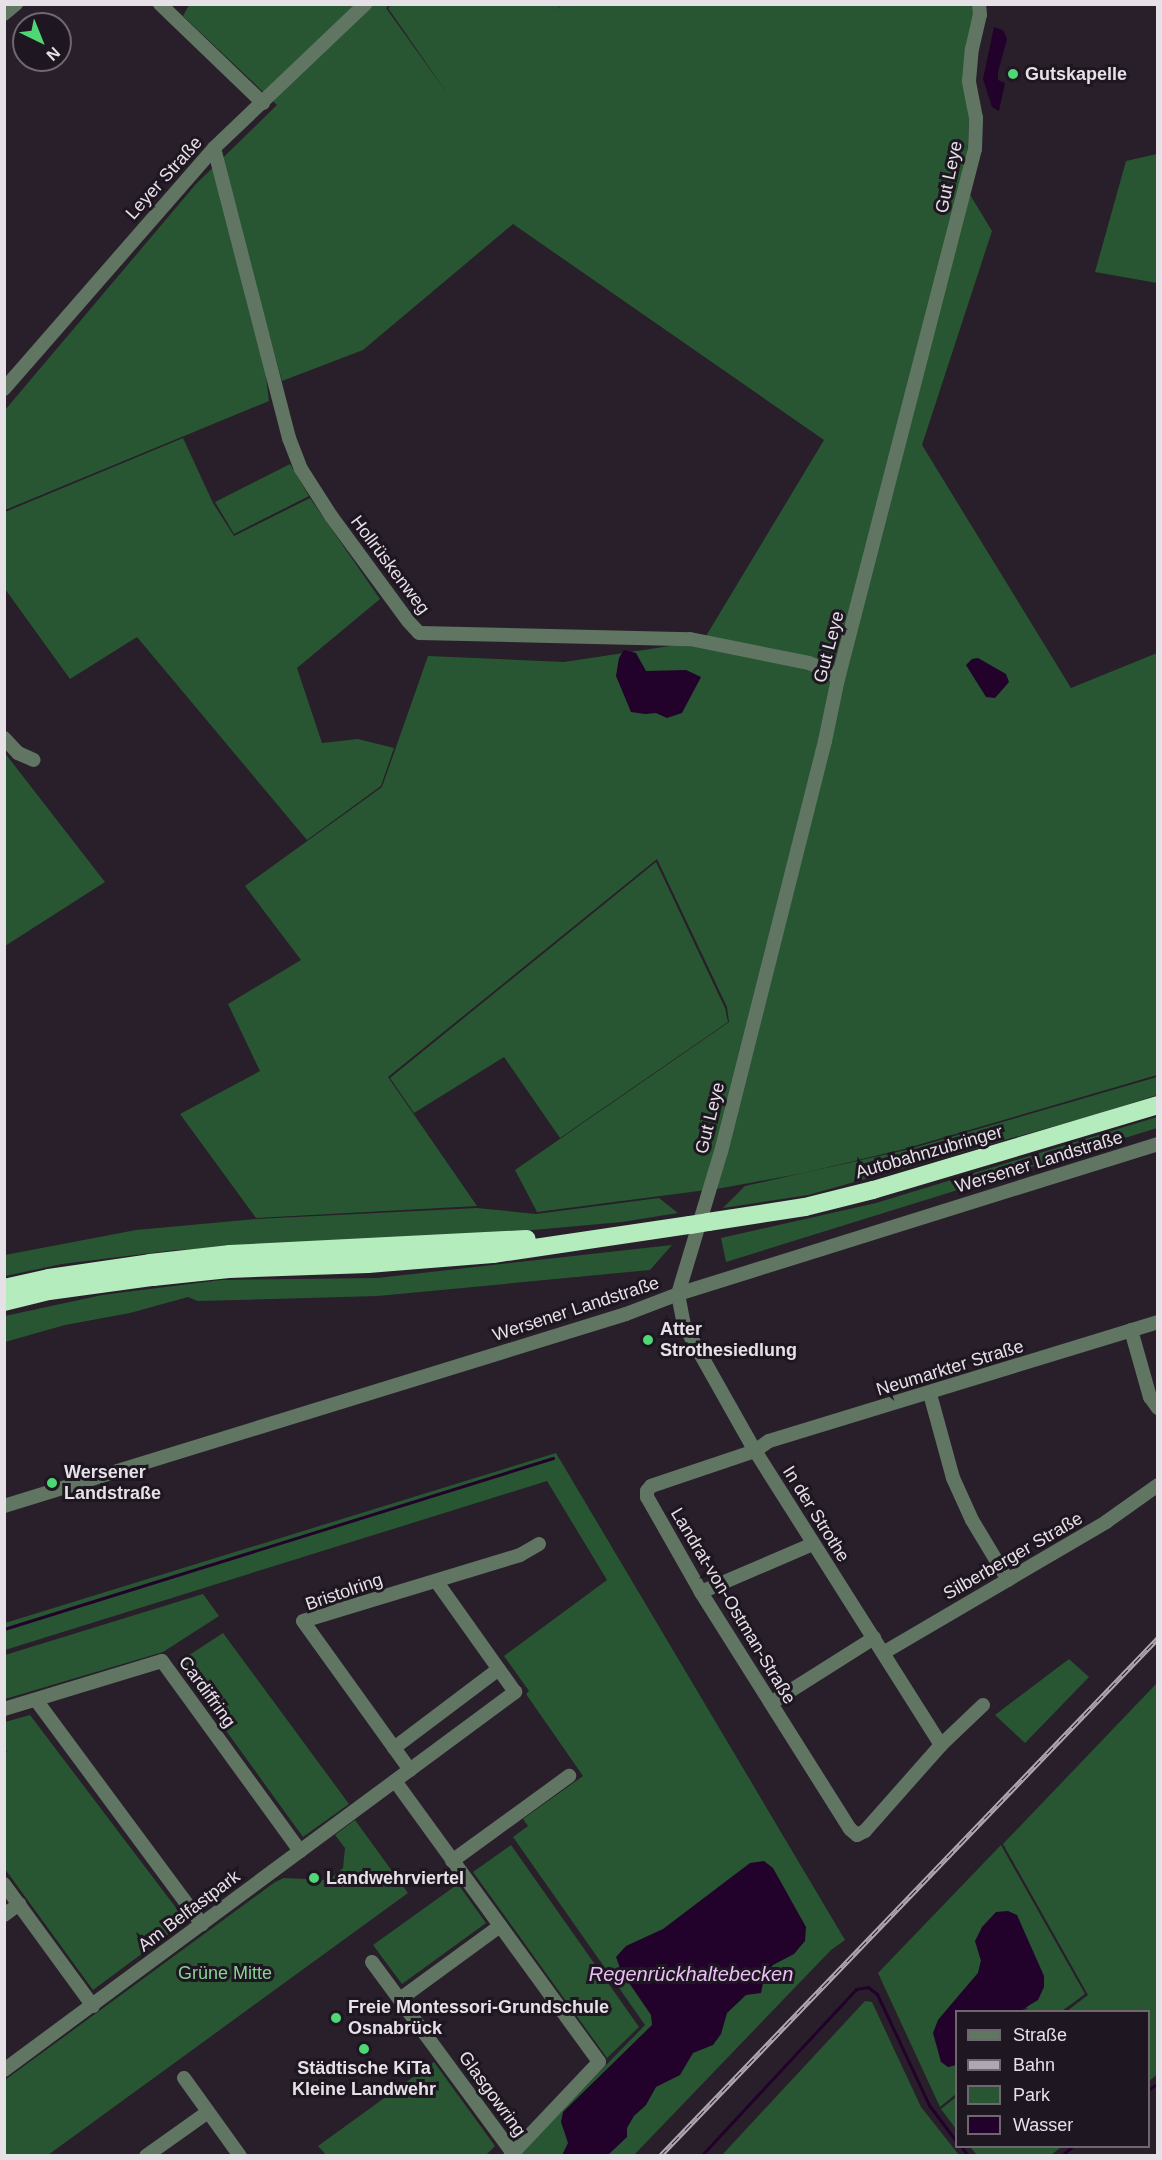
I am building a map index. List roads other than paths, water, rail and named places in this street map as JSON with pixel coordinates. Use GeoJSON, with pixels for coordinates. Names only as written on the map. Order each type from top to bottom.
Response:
{"type":"FeatureCollection","features":[{"type":"Feature","properties":{"kind":"highway","name":"Autobahnzubringer"},"geometry":{"type":"LineString","coordinates":[[639,1231],[805,1207],[873,1190],[1158,1105]]}},
{"type":"Feature","properties":{"kind":"highway"},"geometry":{"type":"LineString","coordinates":[[4,1288],[49,1278],[230,1254],[639,1231]]}},
{"type":"Feature","properties":{"kind":"highway"},"geometry":{"type":"LineString","coordinates":[[4,1302],[49,1291],[153,1277],[230,1269],[368,1264],[493,1254],[639,1231]]}},
{"type":"Feature","properties":{"kind":"street"},"geometry":{"type":"LineString","coordinates":[[4,14],[15,4]]}},
{"type":"Feature","properties":{"kind":"street"},"geometry":{"type":"LineString","coordinates":[[160,4],[262,103]]}},
{"type":"Feature","properties":{"kind":"street","name":"Leyer Straße"},"geometry":{"type":"LineString","coordinates":[[4,389],[214,148],[366,4]]}},
{"type":"Feature","properties":{"kind":"street","name":"Gut Leye"},"geometry":{"type":"LineString","coordinates":[[678,1294],[721,1152],[825,741],[838,679],[975,150],[976,118],[969,81],[972,49],[981,15],[979,4]]}},
{"type":"Feature","properties":{"kind":"street","name":"Hollrüskenweg"},"geometry":{"type":"LineString","coordinates":[[214,148],[289,438],[301,470],[338,526],[419,633],[690,639],[809,663],[829,670],[838,679]]}},
{"type":"Feature","properties":{"kind":"street"},"geometry":{"type":"LineString","coordinates":[[4,738],[18,753],[34,760]]}},
{"type":"Feature","properties":{"kind":"street","name":"Wersener Landstraße"},"geometry":{"type":"LineString","coordinates":[[4,1506],[626,1314],[678,1294],[1158,1144]]}},
{"type":"Feature","properties":{"kind":"street","name":"In der Strothe"},"geometry":{"type":"LineString","coordinates":[[678,1294],[684,1325],[755,1451],[941,1745]]}},
{"type":"Feature","properties":{"kind":"street","name":"Neumarkter Straße"},"geometry":{"type":"LineString","coordinates":[[755,1451],[769,1442],[1158,1322]]}},
{"type":"Feature","properties":{"kind":"street"},"geometry":{"type":"LineString","coordinates":[[1131,1330],[1150,1397],[1158,1408]]}},
{"type":"Feature","properties":{"kind":"street"},"geometry":{"type":"LineString","coordinates":[[930,1394],[953,1478],[972,1520],[1008,1580]]}},
{"type":"Feature","properties":{"kind":"street","name":"Landrat-von-Ostman-Straße"},"geometry":{"type":"LineString","coordinates":[[755,1451],[651,1486],[647,1491],[647,1497],[701,1593],[850,1829],[857,1835],[865,1831],[941,1745]]}},
{"type":"Feature","properties":{"kind":"street","name":"Silberberger Straße"},"geometry":{"type":"LineString","coordinates":[[883,1653],[1106,1522],[1158,1485]]}},
{"type":"Feature","properties":{"kind":"street","name":"Bristolring"},"geometry":{"type":"LineString","coordinates":[[410,1770],[303,1622],[520,1555],[540,1544]]}},
{"type":"Feature","properties":{"kind":"street"},"geometry":{"type":"LineString","coordinates":[[701,1593],[813,1544]]}},
{"type":"Feature","properties":{"kind":"street"},"geometry":{"type":"LineString","coordinates":[[436,1581],[515,1692],[394,1781],[599,2062],[512,2154]]}},
{"type":"Feature","properties":{"kind":"street"},"geometry":{"type":"LineString","coordinates":[[771,1703],[874,1638]]}},
{"type":"Feature","properties":{"kind":"street","name":"Cardiffring"},"geometry":{"type":"LineString","coordinates":[[4,1709],[162,1661],[300,1851]]}},
{"type":"Feature","properties":{"kind":"street"},"geometry":{"type":"LineString","coordinates":[[394,1748],[499,1669]]}},
{"type":"Feature","properties":{"kind":"street"},"geometry":{"type":"LineString","coordinates":[[36,1700],[202,1924]]}},
{"type":"Feature","properties":{"kind":"street"},"geometry":{"type":"LineString","coordinates":[[941,1745],[983,1705]]}},
{"type":"Feature","properties":{"kind":"street"},"geometry":{"type":"LineString","coordinates":[[452,1860],[569,1776]]}},
{"type":"Feature","properties":{"kind":"street","name":"Am Belfastpark"},"geometry":{"type":"LineString","coordinates":[[4,2070],[394,1781]]}},
{"type":"Feature","properties":{"kind":"street"},"geometry":{"type":"LineString","coordinates":[[4,1884],[93,2006]]}},
{"type":"Feature","properties":{"kind":"street"},"geometry":{"type":"LineString","coordinates":[[4,1915],[19,1904]]}},
{"type":"Feature","properties":{"kind":"street"},"geometry":{"type":"LineString","coordinates":[[400,1999],[500,1926]]}},
{"type":"Feature","properties":{"kind":"street","name":"Glasgowring"},"geometry":{"type":"LineString","coordinates":[[372,1962],[512,2154]]}},
{"type":"Feature","properties":{"kind":"street"},"geometry":{"type":"LineString","coordinates":[[184,2078],[240,2156]]}},
{"type":"Feature","properties":{"kind":"street"},"geometry":{"type":"LineString","coordinates":[[146,2156],[208,2112]]}},
{"type":"Feature","properties":{"kind":"water"},"geometry":{"type":"Polygon","coordinates":[[[994,27],[1003,30],[1007,39],[998,72],[998,80],[1005,83],[999,111],[992,107],[983,79],[994,27]]]}},
{"type":"Feature","properties":{"kind":"water"},"geometry":{"type":"Polygon","coordinates":[[[624,650],[636,653],[646,671],[686,670],[701,677],[682,713],[667,718],[656,713],[631,712],[616,676],[619,658],[624,650]]]}},
{"type":"Feature","properties":{"kind":"water"},"geometry":{"type":"Polygon","coordinates":[[[978,658],[1006,674],[1009,682],[995,698],[986,697],[966,665],[972,659],[978,658]]]}},
{"type":"Feature","properties":{"kind":"water","name":"Regenrückhaltebecken"},"geometry":{"type":"Polygon","coordinates":[[[764,1861],[773,1868],[806,1927],[805,1941],[794,1954],[773,1965],[765,1974],[761,1993],[746,1995],[727,2013],[721,2034],[713,2045],[693,2053],[680,2075],[656,2087],[646,2105],[634,2116],[627,2128],[627,2137],[608,2155],[562,2155],[568,2143],[561,2122],[563,2112],[652,2025],[651,2015],[621,1971],[616,1957],[626,1946],[663,1929],[750,1863],[764,1861]]]}},
{"type":"Feature","properties":{"kind":"water"},"geometry":{"type":"Polygon","coordinates":[[[1008,1911],[1017,1915],[1044,1976],[1044,1987],[1038,2000],[1022,2010],[955,2010],[955,2065],[948,2067],[941,2062],[933,2033],[938,2020],[978,1973],[981,1961],[975,1941],[982,1927],[996,1912],[1008,1911]]]}},
{"type":"Feature","properties":{"kind":"waterway"},"geometry":{"type":"LineString","coordinates":[[4,1629],[553,1458]]}},
{"type":"Feature","properties":{"kind":"waterway"},"geometry":{"type":"LineString","coordinates":[[701,2156],[856,1989],[868,1987],[877,1994],[929,2105],[955,2140]]}},
{"type":"Feature","properties":{"kind":"waterway"},"geometry":{"type":"LineString","coordinates":[[1150,2089],[1158,2083]]}},
{"type":"Feature","properties":{"kind":"waterway"},"geometry":{"type":"LineString","coordinates":[[962,2148],[968,2156]]}},
{"type":"Feature","properties":{"kind":"waterway"},"geometry":{"type":"LineString","coordinates":[[1061,2156],[1071,2148]]}},
{"type":"Feature","properties":{"kind":"railway"},"geometry":{"type":"LineString","coordinates":[[660,2156],[1158,1638]]}},
{"type":"Feature","properties":{"kind":"place","name":"Gutskapelle"},"geometry":{"type":"Point","coordinates":[1013,74]}},
{"type":"Feature","properties":{"kind":"place","name":"Atter Strothesiedlung"},"geometry":{"type":"Point","coordinates":[648,1340]}},
{"type":"Feature","properties":{"kind":"place","name":"Wersener Landstraße"},"geometry":{"type":"Point","coordinates":[52,1483]}},
{"type":"Feature","properties":{"kind":"place","name":"Landwehrviertel"},"geometry":{"type":"Point","coordinates":[314,1878]}},
{"type":"Feature","properties":{"kind":"place","name":"Freie Montessori-Grundschule Osnabrück"},"geometry":{"type":"Point","coordinates":[336,2018]}},
{"type":"Feature","properties":{"kind":"place","name":"Städtische KiTa Kleine Landwehr"},"geometry":{"type":"Point","coordinates":[364,2049]}},
{"type":"Feature","properties":{"kind":"park label","name":"Grüne Mitte"},"geometry":{"type":"Point","coordinates":[225,1973]}}]}
